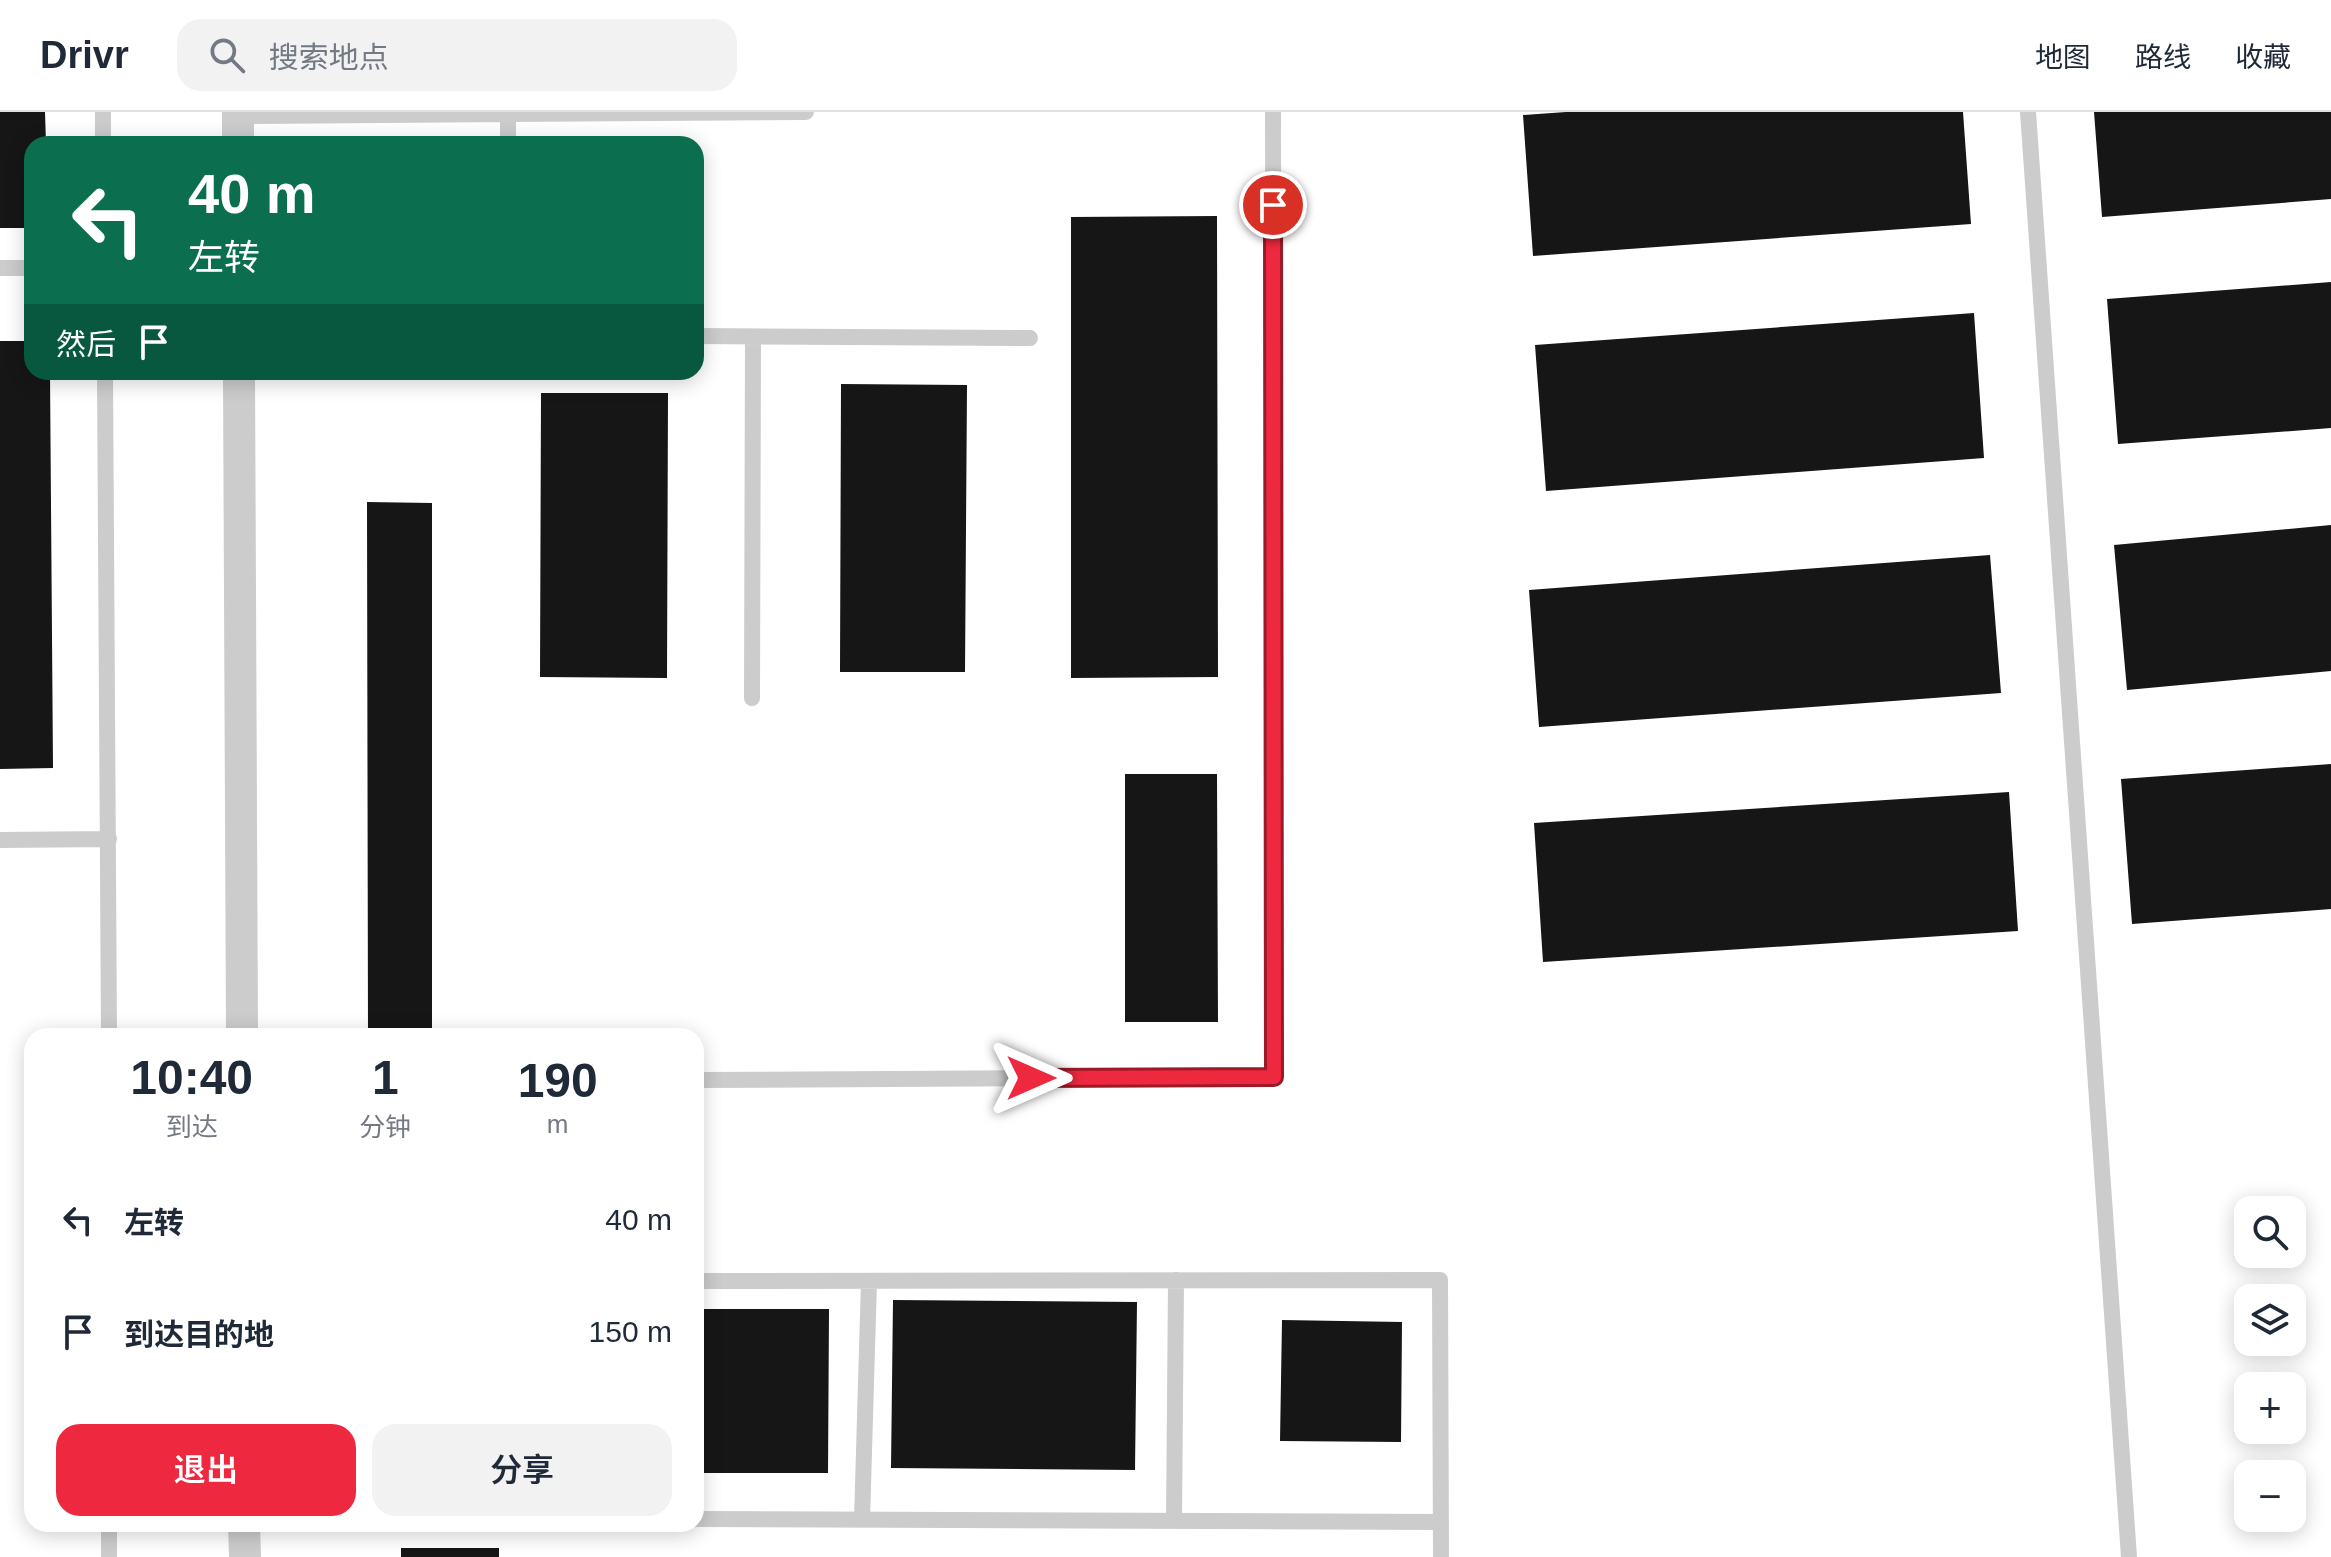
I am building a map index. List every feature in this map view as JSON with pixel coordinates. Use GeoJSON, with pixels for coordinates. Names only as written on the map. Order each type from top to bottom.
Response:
{"type":"FeatureCollection","features":[{"type":"Feature","properties":{"kind":"street"},"geometry":{"type":"LineString","coordinates":[[239,380],[242,1028]]}},
{"type":"Feature","properties":{"kind":"street"},"geometry":{"type":"LineString","coordinates":[[244,1532],[245,1557]]}},
{"type":"Feature","properties":{"kind":"lane"},"geometry":{"type":"LineString","coordinates":[[103,112],[103,136]]}},
{"type":"Feature","properties":{"kind":"lane"},"geometry":{"type":"LineString","coordinates":[[238,124],[508,114],[806,112]]}},
{"type":"Feature","properties":{"kind":"lane"},"geometry":{"type":"LineString","coordinates":[[704,1080],[1274,1077],[1273,112]]}},
{"type":"Feature","properties":{"kind":"lane"},"geometry":{"type":"LineString","coordinates":[[2028,112],[2129,1557]]}},
{"type":"Feature","properties":{"kind":"lane"},"geometry":{"type":"LineString","coordinates":[[508,114],[508,136]]}},
{"type":"Feature","properties":{"kind":"lane"},"geometry":{"type":"LineString","coordinates":[[0,268],[24,268]]}},
{"type":"Feature","properties":{"kind":"lane"},"geometry":{"type":"LineString","coordinates":[[704,336],[1030,338]]}},
{"type":"Feature","properties":{"kind":"lane"},"geometry":{"type":"LineString","coordinates":[[752,698],[753,337]]}},
{"type":"Feature","properties":{"kind":"lane"},"geometry":{"type":"LineString","coordinates":[[105,380],[109,1028]]}},
{"type":"Feature","properties":{"kind":"lane"},"geometry":{"type":"LineString","coordinates":[[0,840],[109,839]]}},
{"type":"Feature","properties":{"kind":"lane"},"geometry":{"type":"LineString","coordinates":[[1174,1521],[1176,1280]]}},
{"type":"Feature","properties":{"kind":"lane"},"geometry":{"type":"LineString","coordinates":[[704,1281],[1440,1280],[1441,1557]]}},
{"type":"Feature","properties":{"kind":"lane"},"geometry":{"type":"LineString","coordinates":[[862,1520],[869,1281]]}},
{"type":"Feature","properties":{"kind":"lane"},"geometry":{"type":"LineString","coordinates":[[704,1519],[1441,1522]]}},
{"type":"Feature","properties":{"kind":"lane"},"geometry":{"type":"LineString","coordinates":[[109,1532],[109,1557]]}},
{"type":"Feature","properties":{"kind":"building"},"geometry":{"type":"Polygon","coordinates":[[[0,112],[45,112],[46,136],[24,136],[24,228],[0,228],[0,112]]]}},
{"type":"Feature","properties":{"kind":"building"},"geometry":{"type":"Polygon","coordinates":[[[1566,112],[1963,112],[1971,224],[1533,256],[1523,115],[1566,112]]]}},
{"type":"Feature","properties":{"kind":"building"},"geometry":{"type":"Polygon","coordinates":[[[2094,112],[2331,112],[2331,199],[2102,217],[2094,112]]]}},
{"type":"Feature","properties":{"kind":"building"},"geometry":{"type":"Polygon","coordinates":[[[1217,216],[1218,677],[1071,678],[1071,217],[1217,216]]]}},
{"type":"Feature","properties":{"kind":"building"},"geometry":{"type":"Polygon","coordinates":[[[2331,282],[2331,428],[2118,444],[2107,299],[2331,282]]]}},
{"type":"Feature","properties":{"kind":"building"},"geometry":{"type":"Polygon","coordinates":[[[1974,313],[1984,458],[1546,491],[1535,345],[1974,313]]]}},
{"type":"Feature","properties":{"kind":"building"},"geometry":{"type":"Polygon","coordinates":[[[0,341],[24,341],[24,380],[50,380],[53,768],[0,769],[0,341]]]}},
{"type":"Feature","properties":{"kind":"building"},"geometry":{"type":"Polygon","coordinates":[[[841,384],[967,385],[965,672],[840,672],[841,384]]]}},
{"type":"Feature","properties":{"kind":"building"},"geometry":{"type":"Polygon","coordinates":[[[541,393],[668,393],[667,678],[540,677],[541,393]]]}},
{"type":"Feature","properties":{"kind":"building"},"geometry":{"type":"Polygon","coordinates":[[[367,502],[432,503],[432,1028],[368,1028],[367,502]]]}},
{"type":"Feature","properties":{"kind":"building"},"geometry":{"type":"Polygon","coordinates":[[[2331,525],[2331,671],[2127,690],[2114,545],[2331,525]]]}},
{"type":"Feature","properties":{"kind":"building"},"geometry":{"type":"Polygon","coordinates":[[[1990,555],[2001,693],[1539,727],[1529,590],[1990,555]]]}},
{"type":"Feature","properties":{"kind":"building"},"geometry":{"type":"Polygon","coordinates":[[[2331,764],[2331,909],[2132,924],[2121,779],[2331,764]]]}},
{"type":"Feature","properties":{"kind":"building"},"geometry":{"type":"Polygon","coordinates":[[[1125,774],[1217,774],[1218,1022],[1125,1022],[1125,774]]]}},
{"type":"Feature","properties":{"kind":"building"},"geometry":{"type":"Polygon","coordinates":[[[2009,792],[2018,931],[1543,962],[1534,823],[2009,792]]]}},
{"type":"Feature","properties":{"kind":"building"},"geometry":{"type":"Polygon","coordinates":[[[893,1300],[1137,1302],[1135,1470],[891,1468],[893,1300]]]}},
{"type":"Feature","properties":{"kind":"building"},"geometry":{"type":"Polygon","coordinates":[[[704,1309],[829,1309],[828,1473],[704,1473],[704,1309]]]}},
{"type":"Feature","properties":{"kind":"building"},"geometry":{"type":"Polygon","coordinates":[[[1282,1320],[1402,1322],[1401,1442],[1280,1441],[1282,1320]]]}},
{"type":"Feature","properties":{"kind":"building"},"geometry":{"type":"Polygon","coordinates":[[[401,1548],[499,1548],[499,1557],[401,1557],[401,1548]]]}},
{"type":"Feature","properties":{"kind":"route"},"geometry":{"type":"LineString","coordinates":[[1031,1078],[1274,1077],[1273,205]]}}]}
